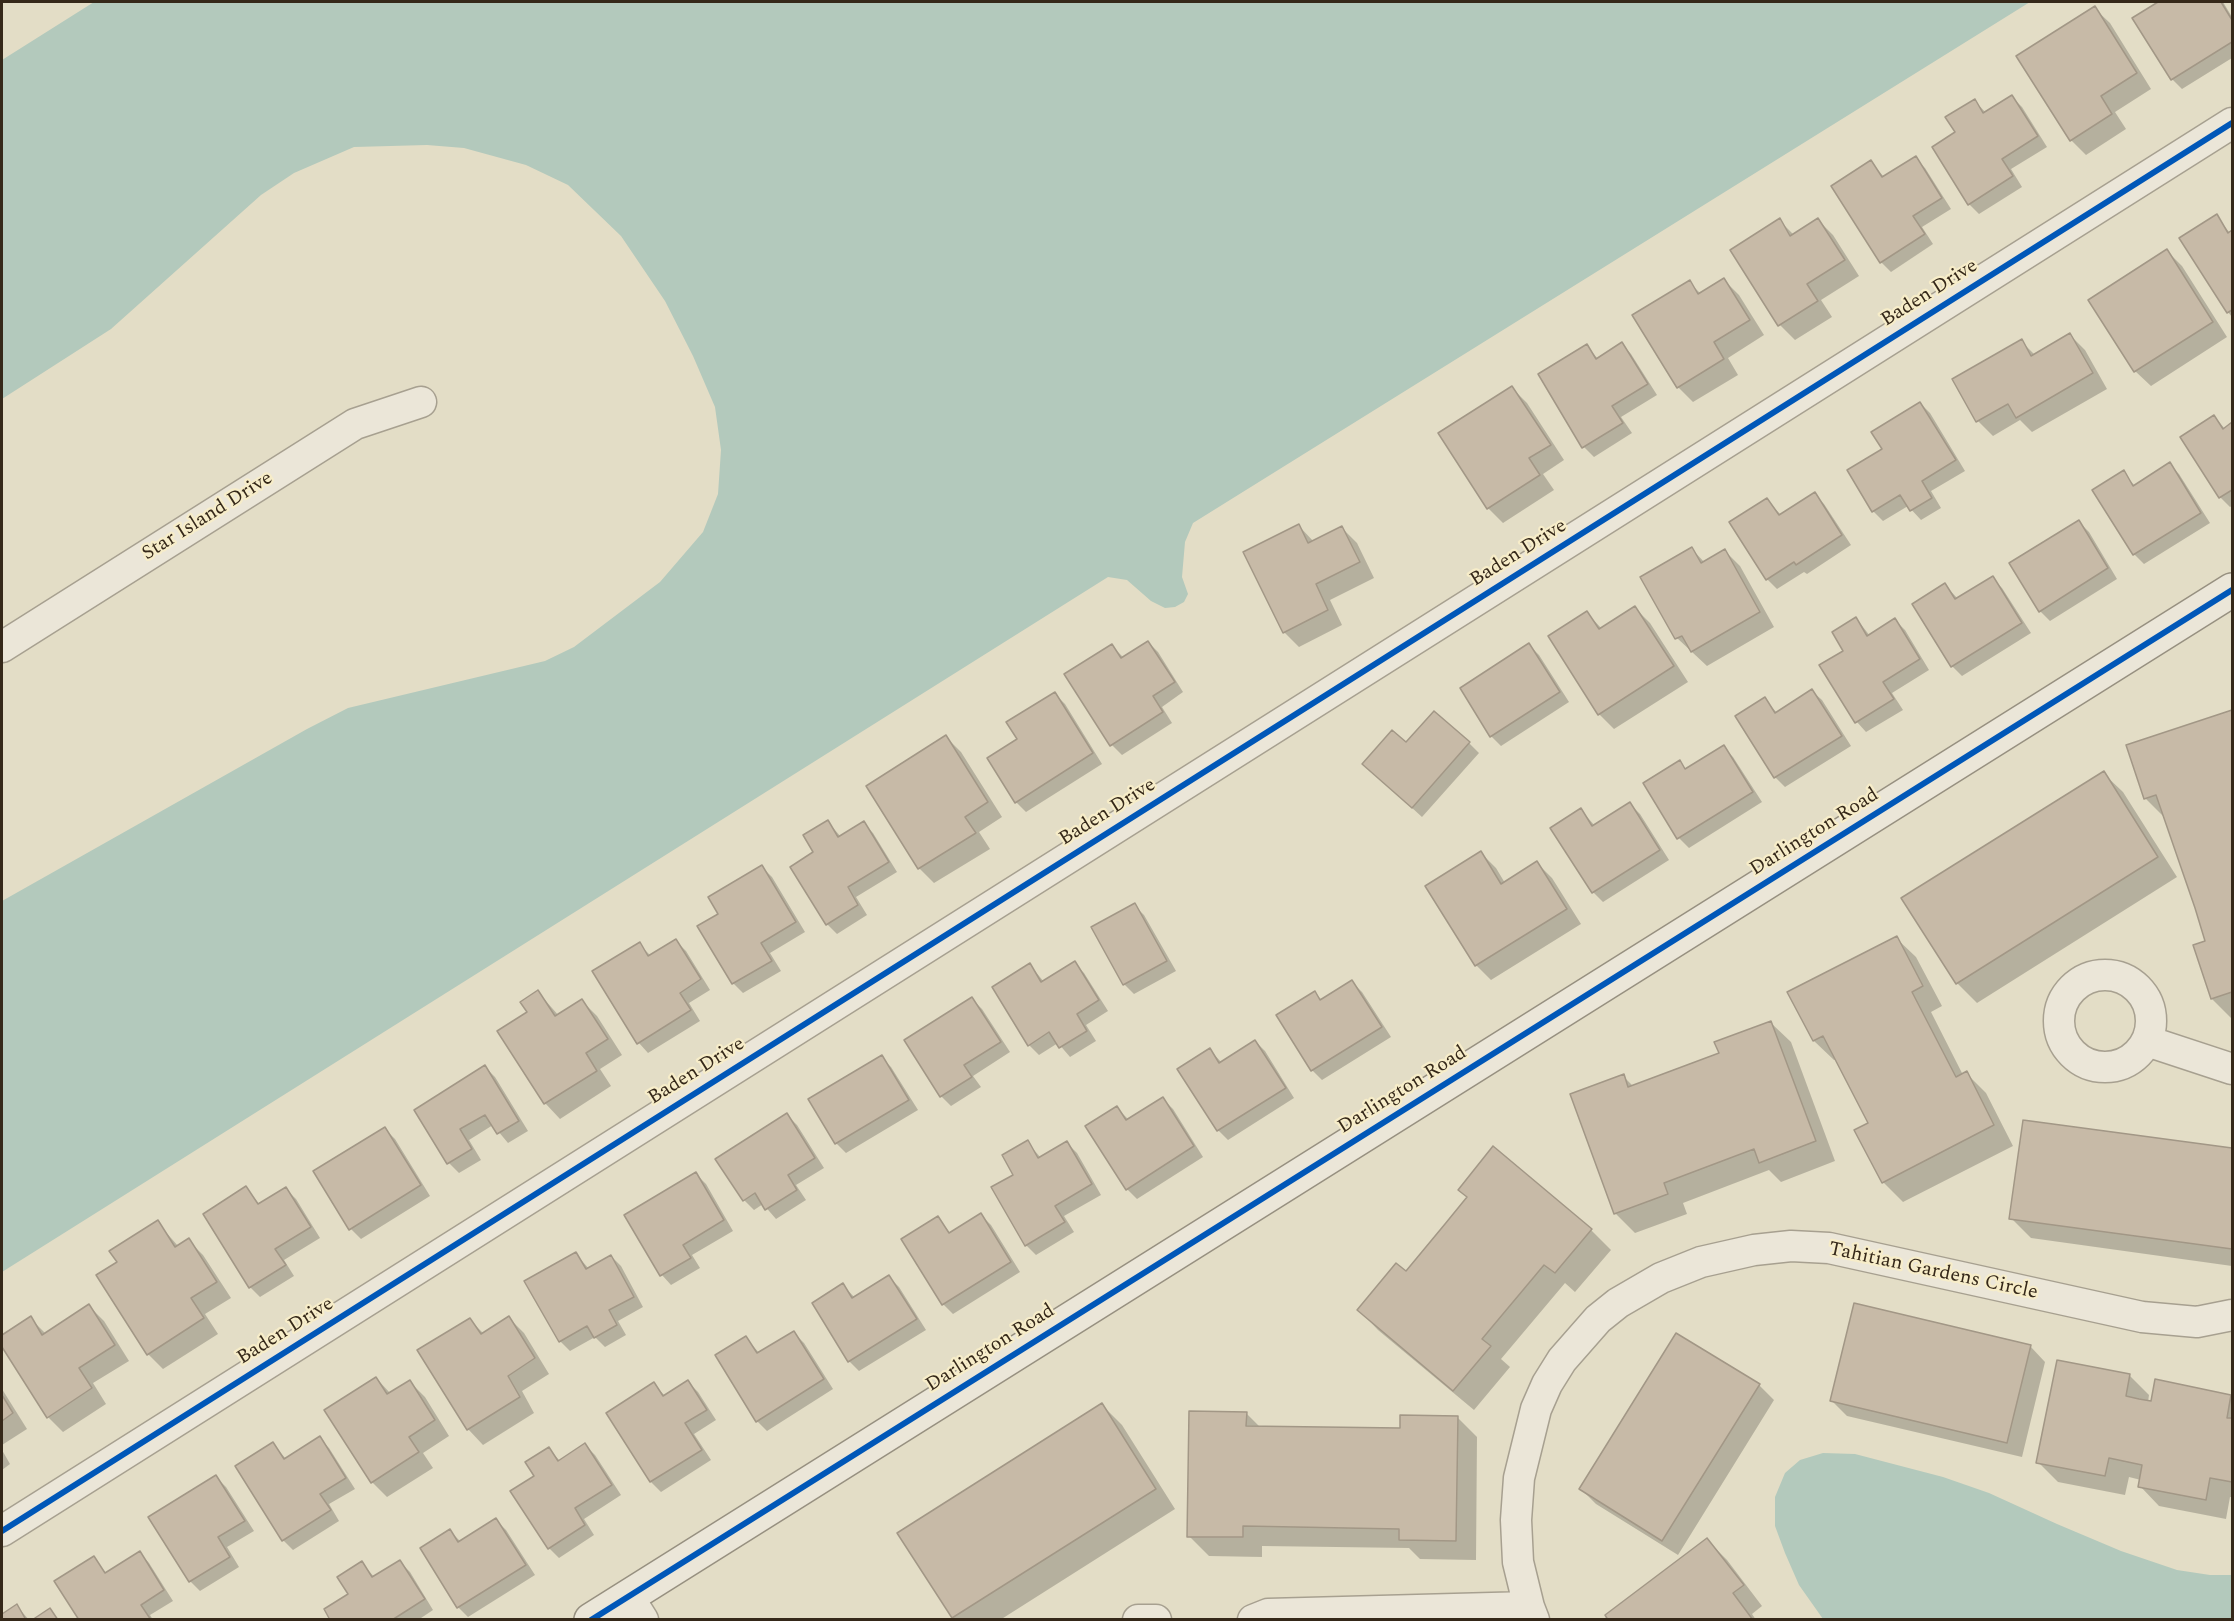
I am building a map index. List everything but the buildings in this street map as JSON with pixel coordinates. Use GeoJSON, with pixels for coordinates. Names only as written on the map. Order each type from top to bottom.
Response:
{"type":"FeatureCollection","features":[{"type":"Feature","properties":{"kind":"street","name":"Baden Drive"},"geometry":{"type":"LineString","coordinates":[[2,1531],[2232,123]]}},
{"type":"Feature","properties":{"kind":"street","name":"Star Island Drive"},"geometry":{"type":"LineString","coordinates":[[2,647],[355,424],[421,402]]}},
{"type":"Feature","properties":{"kind":"street","name":"Darlington Road"},"geometry":{"type":"LineString","coordinates":[[591,1620],[635,1608],[2232,590]]}},
{"type":"Feature","properties":{"kind":"street"},"geometry":{"type":"LineString","coordinates":[[2147,1041],[2232,1069]]}},
{"type":"Feature","properties":{"kind":"street","name":"Tahitian Gardens Circle"},"geometry":{"type":"LineString","coordinates":[[1253,1620],[1268,1614],[1531,1613],[1518,1562],[1516,1520],[1519,1478],[1536,1409],[1547,1384],[1562,1360],[1598,1319],[1618,1303],[1661,1278],[1701,1262],[1754,1250],[1791,1246],[1829,1248],[2142,1317],[2197,1322],[2232,1315]]}},
{"type":"Feature","properties":{"kind":"street"},"geometry":{"type":"LineString","coordinates":[[1138,1620],[1156,1620]]}},
{"type":"Feature","properties":{"kind":"shaded area"},"geometry":{"type":"Polygon","coordinates":[[[94,2],[2030,2],[1193,523],[1185,542],[1182,577],[1188,594],[1184,602],[1175,607],[1165,608],[1151,601],[1127,580],[1108,577],[2,1272],[2,901],[348,708],[545,661],[574,647],[660,582],[703,532],[718,494],[721,450],[715,407],[693,356],[665,301],[621,236],[568,185],[526,165],[464,148],[427,145],[354,147],[294,173],[261,195],[111,329],[2,399],[2,60],[94,2]]]}},
{"type":"Feature","properties":{"kind":"shaded area"},"geometry":{"type":"Polygon","coordinates":[[[1823,1453],[1855,1454],[1943,1477],[1989,1493],[2121,1551],[2177,1570],[2210,1575],[2232,1575],[2232,1619],[1823,1619],[1799,1585],[1785,1553],[1775,1526],[1775,1497],[1785,1473],[1800,1460],[1823,1453]]]}},
{"type":"Feature","properties":{"kind":"cycle path"},"geometry":{"type":"LineString","coordinates":[[2,1531],[2232,123]]}},
{"type":"Feature","properties":{"kind":"cycle path"},"geometry":{"type":"LineString","coordinates":[[591,1620],[2232,590]]}}]}
